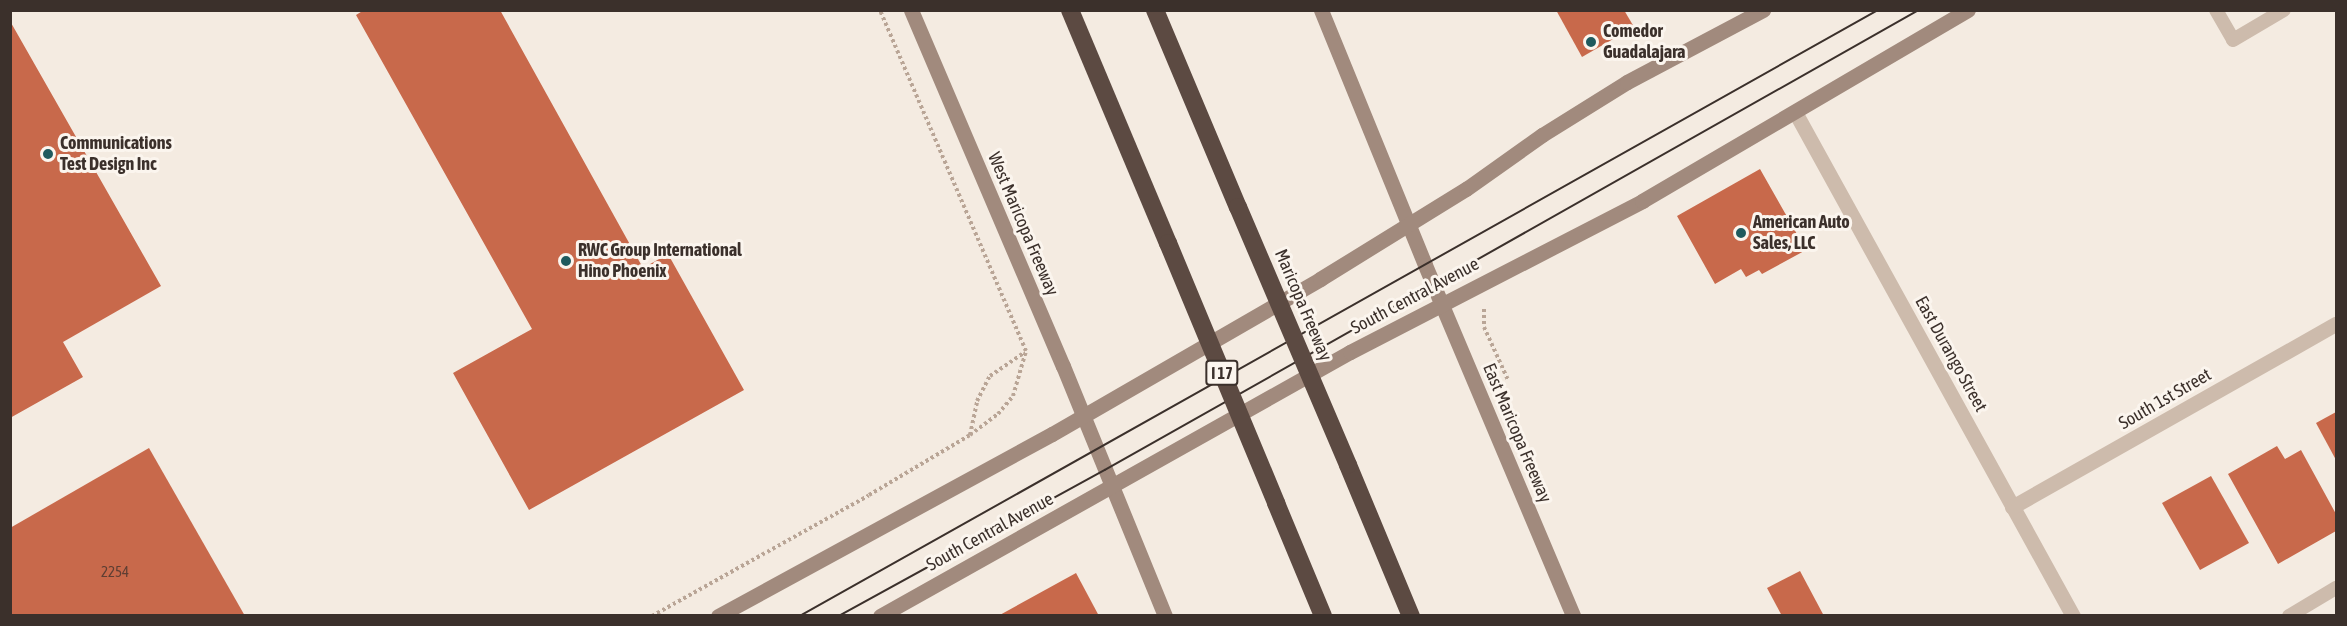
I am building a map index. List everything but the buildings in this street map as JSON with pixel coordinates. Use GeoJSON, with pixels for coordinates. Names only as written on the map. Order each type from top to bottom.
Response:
{"type":"FeatureCollection","features":[{"type":"Feature","properties":{"kind":"highway","name":"I 17"},"geometry":{"type":"LineString","coordinates":[[1070,10],[1323,615]]}},
{"type":"Feature","properties":{"kind":"highway","name":"Maricopa Freeway"},"geometry":{"type":"LineString","coordinates":[[1155,10],[1411,615]]}},
{"type":"Feature","properties":{"kind":"main road","name":"West Maricopa Freeway"},"geometry":{"type":"LineString","coordinates":[[911,10],[1112,486]]}},
{"type":"Feature","properties":{"kind":"main road"},"geometry":{"type":"LineString","coordinates":[[1321,10],[1408,225]]}},
{"type":"Feature","properties":{"kind":"main road"},"geometry":{"type":"LineString","coordinates":[[718,615],[887,526],[1320,279],[1466,189],[1542,135],[1627,82],[1763,10]]}},
{"type":"Feature","properties":{"kind":"main road","name":"South Central Avenue"},"geometry":{"type":"LineString","coordinates":[[880,615],[1441,303],[1642,201],[1968,10]]}},
{"type":"Feature","properties":{"kind":"main road","name":"East Maricopa Freeway"},"geometry":{"type":"LineString","coordinates":[[1408,225],[1573,615]]}},
{"type":"Feature","properties":{"kind":"main road"},"geometry":{"type":"LineString","coordinates":[[1112,486],[1165,615]]}},
{"type":"Feature","properties":{"kind":"street","name":"East Durango Street"},"geometry":{"type":"LineString","coordinates":[[1795,112],[2073,615]]}},
{"type":"Feature","properties":{"kind":"street","name":"South 1st Street"},"geometry":{"type":"LineString","coordinates":[[2012,507],[2337,324]]}},
{"type":"Feature","properties":{"kind":"lane"},"geometry":{"type":"LineString","coordinates":[[2216,10],[2233,40],[2284,10]]}},
{"type":"Feature","properties":{"kind":"lane"},"geometry":{"type":"LineString","coordinates":[[2289,615],[2337,588]]}},
{"type":"Feature","properties":{"kind":"path"},"geometry":{"type":"LineString","coordinates":[[652,615],[869,495],[970,435],[998,414],[1013,396],[1026,351],[880,10]]}},
{"type":"Feature","properties":{"kind":"path"},"geometry":{"type":"LineString","coordinates":[[1484,327],[1508,380]]}},
{"type":"Feature","properties":{"kind":"path"},"geometry":{"type":"LineString","coordinates":[[970,435],[977,401],[990,376],[1026,351]]}},
{"type":"Feature","properties":{"kind":"tram line"},"geometry":{"type":"LineString","coordinates":[[800,616],[1878,10]]}},
{"type":"Feature","properties":{"kind":"tram line"},"geometry":{"type":"LineString","coordinates":[[839,616],[1105,470],[1919,10]]}},
{"type":"Feature","properties":{"kind":"place","name":"Comedor Guadalajara"},"geometry":{"type":"Point","coordinates":[1591,42]}},
{"type":"Feature","properties":{"kind":"place","name":"Communications Test Design Inc"},"geometry":{"type":"Point","coordinates":[48,154]}},
{"type":"Feature","properties":{"kind":"place","name":"American Auto Sales, LLC"},"geometry":{"type":"Point","coordinates":[1741,233]}},
{"type":"Feature","properties":{"kind":"place","name":"RWC Group International Hino Phoenix"},"geometry":{"type":"Point","coordinates":[566,261]}}]}
